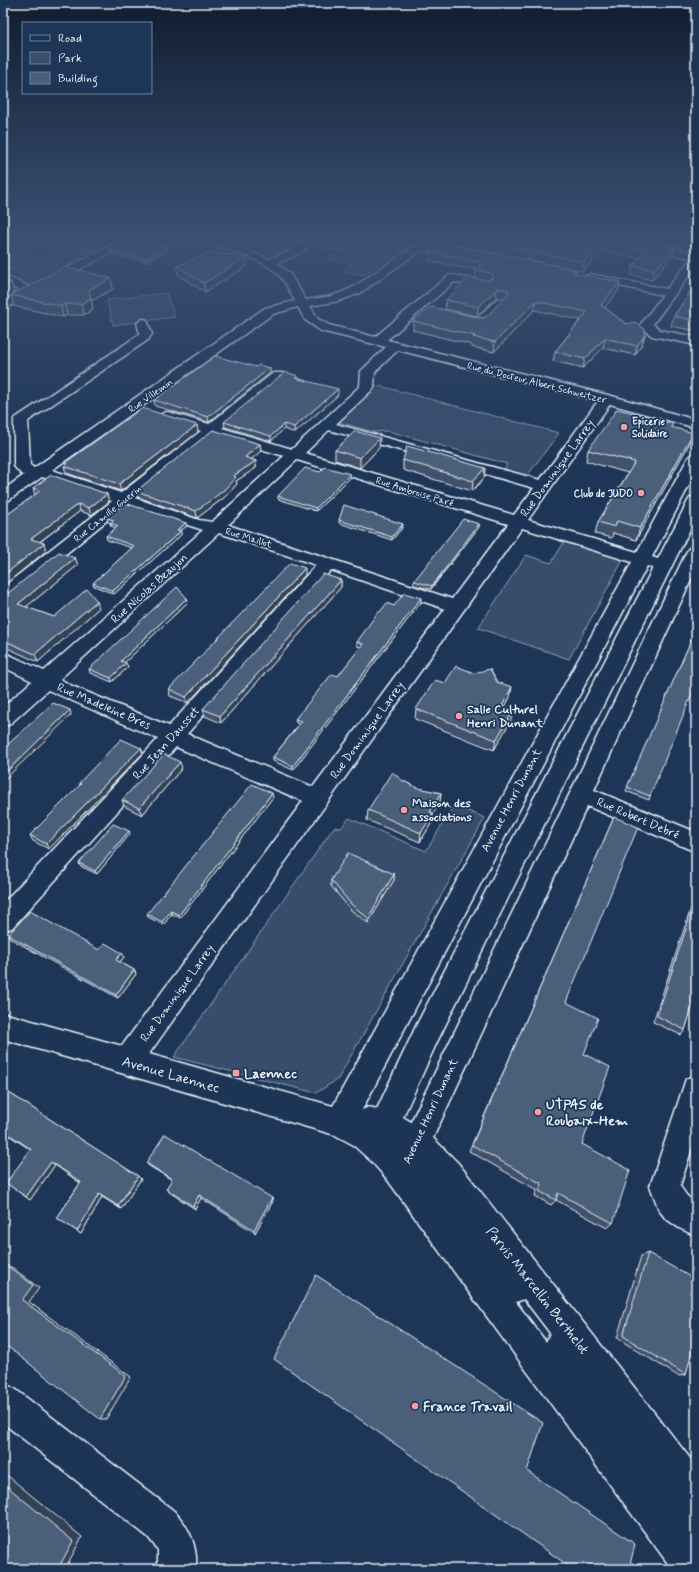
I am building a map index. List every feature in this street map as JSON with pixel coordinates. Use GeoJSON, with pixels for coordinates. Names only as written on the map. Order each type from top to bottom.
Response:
{"type":"FeatureCollection","features":[{"type":"Feature","properties":{"kind":"street","name":"Rue Villemin"},"geometry":{"type":"LineString","coordinates":[[3,497],[38,472],[146,410],[267,312],[273,309]]}},
{"type":"Feature","properties":{"kind":"street","name":"Rue du Docteur Albert Schweitzer"},"geometry":{"type":"LineString","coordinates":[[305,309],[310,317],[319,326],[336,332],[607,399],[696,424]]}},
{"type":"Feature","properties":{"kind":"street"},"geometry":{"type":"LineString","coordinates":[[377,342],[415,309]]}},
{"type":"Feature","properties":{"kind":"street"},"geometry":{"type":"LineString","coordinates":[[423,309],[431,311]]}},
{"type":"Feature","properties":{"kind":"street"},"geometry":{"type":"LineString","coordinates":[[445,314],[480,322],[492,309]]}},
{"type":"Feature","properties":{"kind":"street"},"geometry":{"type":"LineString","coordinates":[[658,309],[647,324],[650,330],[696,341]]}},
{"type":"Feature","properties":{"kind":"street"},"geometry":{"type":"LineString","coordinates":[[38,472],[26,470],[22,466],[21,419],[144,337],[146,334],[143,323]]}},
{"type":"Feature","properties":{"kind":"street","name":"Rue Nicolas Beaujon"},"geometry":{"type":"LineString","coordinates":[[3,719],[202,541],[214,528],[367,387],[368,372],[395,346]]}},
{"type":"Feature","properties":{"kind":"street","name":"Rue Camille Guerin"},"geometry":{"type":"LineString","coordinates":[[3,596],[278,376]]}},
{"type":"Feature","properties":{"kind":"street","name":"Rue Dominique Larrey"},"geometry":{"type":"LineString","coordinates":[[127,1062],[607,399]]}},
{"type":"Feature","properties":{"kind":"street","name":"Rue Ambroise Paré"},"geometry":{"type":"LineString","coordinates":[[146,410],[691,574]]}},
{"type":"Feature","properties":{"kind":"street"},"geometry":{"type":"LineString","coordinates":[[325,425],[544,486]]}},
{"type":"Feature","properties":{"kind":"street","name":"Avenue Henri Dunant"},"geometry":{"type":"LineString","coordinates":[[340,1122],[696,458]]}},
{"type":"Feature","properties":{"kind":"street","name":"Rue Maillot"},"geometry":{"type":"LineString","coordinates":[[38,472],[125,499],[196,524],[233,531],[457,606]]}},
{"type":"Feature","properties":{"kind":"street"},"geometry":{"type":"LineString","coordinates":[[379,1134],[427,1033],[696,501]]}},
{"type":"Feature","properties":{"kind":"street","name":"Avenue Henri Dunant"},"geometry":{"type":"LineString","coordinates":[[409,1157],[581,794],[691,574],[696,551]]}},
{"type":"Feature","properties":{"kind":"street","name":"Rue Jean Dausset"},"geometry":{"type":"LineString","coordinates":[[3,920],[174,736],[328,564]]}},
{"type":"Feature","properties":{"kind":"street","name":"Rue Madeleine Bres"},"geometry":{"type":"LineString","coordinates":[[3,659],[65,691],[318,798]]}},
{"type":"Feature","properties":{"kind":"street","name":"Rue Robert Debré"},"geometry":{"type":"LineString","coordinates":[[581,794],[696,842]]}},
{"type":"Feature","properties":{"kind":"street","name":"Avenue Laennec"},"geometry":{"type":"LineString","coordinates":[[3,1026],[340,1122],[362,1134],[379,1134]]}},
{"type":"Feature","properties":{"kind":"street"},"geometry":{"type":"LineString","coordinates":[[696,1089],[665,1186],[675,1208],[696,1220]]}},
{"type":"Feature","properties":{"kind":"street","name":"Parvis Marcellin Berthelot"},"geometry":{"type":"LineString","coordinates":[[379,1134],[409,1157],[453,1215],[520,1290],[592,1385],[687,1484]]}},
{"type":"Feature","properties":{"kind":"street","name":"Parvis Marcellin Berthelot"},"geometry":{"type":"LineString","coordinates":[[409,1157],[443,1231],[696,1569]]}},
{"type":"Feature","properties":{"kind":"street","name":"Parvis Marcellin Berthelot"},"geometry":{"type":"LineString","coordinates":[[443,1231],[482,1265],[503,1288],[582,1394],[659,1475],[696,1520]]}},
{"type":"Feature","properties":{"kind":"street"},"geometry":{"type":"LineString","coordinates":[[3,1401],[161,1524],[173,1537],[178,1556],[177,1569]]}},
{"type":"Feature","properties":{"kind":"green space"},"geometry":{"type":"Polygon","coordinates":[[[109,309],[172,309],[175,317],[113,325],[109,309]]]}},
{"type":"Feature","properties":{"kind":"green space"},"geometry":{"type":"Polygon","coordinates":[[[376,385],[559,433],[527,476],[504,470],[507,464],[388,431],[374,432],[338,422],[375,389],[376,385]]]}},
{"type":"Feature","properties":{"kind":"green space"},"geometry":{"type":"Polygon","coordinates":[[[565,541],[624,558],[569,659],[478,628],[526,555],[551,563],[565,541]]]}},
{"type":"Feature","properties":{"kind":"green space"},"geometry":{"type":"Polygon","coordinates":[[[454,805],[485,818],[338,1079],[316,1093],[174,1057],[334,827],[341,828],[349,818],[426,851],[454,805]]]}},
{"type":"Feature","properties":{"kind":"building"},"geometry":{"type":"Polygon","coordinates":[[[428,309],[442,309],[481,318],[486,317],[493,309],[528,309],[495,342],[413,321],[428,309]]]}},
{"type":"Feature","properties":{"kind":"building"},"geometry":{"type":"Polygon","coordinates":[[[575,309],[607,309],[626,324],[635,322],[645,329],[645,335],[637,346],[605,338],[585,359],[555,352],[587,312],[575,309]]]}},
{"type":"Feature","properties":{"kind":"building"},"geometry":{"type":"Polygon","coordinates":[[[678,309],[696,309],[696,321],[674,316],[678,309]]]}},
{"type":"Feature","properties":{"kind":"building"},"geometry":{"type":"Polygon","coordinates":[[[215,356],[256,367],[259,365],[270,368],[208,417],[154,400],[215,356]]]}},
{"type":"Feature","properties":{"kind":"building"},"geometry":{"type":"Polygon","coordinates":[[[285,372],[298,376],[295,378],[338,389],[294,427],[284,424],[271,436],[224,422],[285,372]]]}},
{"type":"Feature","properties":{"kind":"building"},"geometry":{"type":"Polygon","coordinates":[[[142,408],[197,425],[119,484],[64,466],[68,463],[66,462],[142,408]]]}},
{"type":"Feature","properties":{"kind":"building"},"geometry":{"type":"Polygon","coordinates":[[[617,409],[662,420],[661,421],[673,424],[671,427],[693,433],[640,528],[617,521],[615,527],[598,522],[635,462],[588,450],[617,409]]]}},
{"type":"Feature","properties":{"kind":"building"},"geometry":{"type":"Polygon","coordinates":[[[213,430],[260,444],[245,457],[256,461],[233,476],[236,477],[224,490],[196,511],[136,491],[213,430]]]}},
{"type":"Feature","properties":{"kind":"building"},"geometry":{"type":"Polygon","coordinates":[[[355,431],[380,438],[360,458],[335,450],[355,431]]]}},
{"type":"Feature","properties":{"kind":"building"},"geometry":{"type":"Polygon","coordinates":[[[407,446],[485,468],[473,481],[403,460],[407,446]]]}},
{"type":"Feature","properties":{"kind":"building"},"geometry":{"type":"Polygon","coordinates":[[[325,467],[350,474],[316,508],[278,496],[305,468],[320,472],[325,467]]]}},
{"type":"Feature","properties":{"kind":"building"},"geometry":{"type":"Polygon","coordinates":[[[51,475],[107,494],[89,508],[78,504],[31,539],[44,543],[3,576],[3,512],[8,514],[40,491],[33,488],[51,475]]]}},
{"type":"Feature","properties":{"kind":"building"},"geometry":{"type":"Polygon","coordinates":[[[125,503],[186,523],[177,530],[181,531],[113,591],[93,583],[134,546],[106,536],[118,526],[110,523],[114,520],[107,518],[125,503]]]}},
{"type":"Feature","properties":{"kind":"building"},"geometry":{"type":"Polygon","coordinates":[[[344,505],[403,524],[392,537],[339,520],[344,505]]]}},
{"type":"Feature","properties":{"kind":"building"},"geometry":{"type":"Polygon","coordinates":[[[463,519],[479,524],[432,586],[414,581],[463,519]]]}},
{"type":"Feature","properties":{"kind":"building"},"geometry":{"type":"Polygon","coordinates":[[[59,552],[75,558],[18,604],[54,617],[87,589],[97,601],[35,654],[3,640],[3,595],[7,594],[59,552]]]}},
{"type":"Feature","properties":{"kind":"building"},"geometry":{"type":"Polygon","coordinates":[[[290,563],[305,568],[186,697],[169,689],[290,563]]]}},
{"type":"Feature","properties":{"kind":"building"},"geometry":{"type":"Polygon","coordinates":[[[323,574],[341,580],[220,716],[203,709],[323,574]]]}},
{"type":"Feature","properties":{"kind":"building"},"geometry":{"type":"Polygon","coordinates":[[[177,587],[187,598],[121,661],[126,663],[111,678],[89,669],[177,587]]]}},
{"type":"Feature","properties":{"kind":"building"},"geometry":{"type":"Polygon","coordinates":[[[404,593],[421,598],[293,766],[273,757],[302,721],[295,719],[332,674],[338,676],[363,644],[357,642],[378,612],[380,612],[387,603],[394,606],[404,593]]]}},
{"type":"Feature","properties":{"kind":"building"},"geometry":{"type":"Polygon","coordinates":[[[696,629],[696,684],[650,796],[627,787],[696,629]]]}},
{"type":"Feature","properties":{"kind":"building","name":"Salle Culturel Henri Dunant"},"geometry":{"type":"Polygon","coordinates":[[[456,666],[474,673],[490,669],[497,682],[512,687],[502,706],[514,710],[496,740],[416,709],[435,680],[445,683],[456,666]]]}},
{"type":"Feature","properties":{"kind":"building"},"geometry":{"type":"Polygon","coordinates":[[[3,681],[8,683],[3,687],[3,681]]]}},
{"type":"Feature","properties":{"kind":"building"},"geometry":{"type":"Polygon","coordinates":[[[53,703],[70,710],[3,775],[3,749],[53,703]]]}},
{"type":"Feature","properties":{"kind":"building"},"geometry":{"type":"Polygon","coordinates":[[[121,739],[141,748],[46,844],[30,835],[81,784],[79,783],[121,739]]]}},
{"type":"Feature","properties":{"kind":"building"},"geometry":{"type":"Polygon","coordinates":[[[164,754],[180,762],[139,808],[122,800],[164,754]]]}},
{"type":"Feature","properties":{"kind":"building","name":"Maison des associations"},"geometry":{"type":"Polygon","coordinates":[[[392,772],[403,781],[418,788],[441,793],[430,812],[433,813],[421,833],[368,810],[392,772]]]}},
{"type":"Feature","properties":{"kind":"building"},"geometry":{"type":"Polygon","coordinates":[[[252,784],[272,793],[179,915],[171,911],[162,922],[147,914],[252,784]]]}},
{"type":"Feature","properties":{"kind":"building","name":"UTPAS de Roubaix-Hem"},"geometry":{"type":"Polygon","coordinates":[[[614,817],[638,827],[566,1002],[598,1018],[584,1054],[610,1067],[582,1144],[630,1170],[613,1223],[558,1193],[556,1200],[539,1191],[542,1184],[472,1145],[614,817]]]}},
{"type":"Feature","properties":{"kind":"building"},"geometry":{"type":"Polygon","coordinates":[[[113,824],[129,831],[95,871],[79,863],[113,824]]]}},
{"type":"Feature","properties":{"kind":"building"},"geometry":{"type":"Polygon","coordinates":[[[348,853],[394,874],[368,918],[351,904],[331,880],[348,853]]]}},
{"type":"Feature","properties":{"kind":"building"},"geometry":{"type":"Polygon","coordinates":[[[696,899],[696,994],[685,1030],[657,1016],[696,899]]]}},
{"type":"Feature","properties":{"kind":"building"},"geometry":{"type":"Polygon","coordinates":[[[30,911],[99,950],[105,943],[122,953],[116,960],[134,970],[116,995],[8,935],[30,911]]]}},
{"type":"Feature","properties":{"kind":"building"},"geometry":{"type":"Polygon","coordinates":[[[3,1089],[138,1176],[118,1206],[99,1194],[77,1231],[57,1218],[81,1182],[51,1162],[26,1197],[6,1183],[31,1149],[4,1131],[3,1132],[3,1089]]]}},
{"type":"Feature","properties":{"kind":"building"},"geometry":{"type":"Polygon","coordinates":[[[165,1134],[272,1198],[254,1230],[199,1195],[193,1206],[166,1189],[172,1179],[146,1163],[165,1134]]]}},
{"type":"Feature","properties":{"kind":"building"},"geometry":{"type":"Polygon","coordinates":[[[648,1253],[694,1279],[690,1294],[696,1297],[696,1334],[686,1375],[623,1336],[648,1253]]]}},
{"type":"Feature","properties":{"kind":"building"},"geometry":{"type":"Polygon","coordinates":[[[6,1265],[33,1285],[22,1300],[126,1376],[100,1419],[3,1343],[3,1270],[6,1265]]]}},
{"type":"Feature","properties":{"kind":"building"},"geometry":{"type":"Polygon","coordinates":[[[316,1275],[543,1423],[527,1471],[635,1544],[629,1569],[573,1569],[274,1359],[316,1275]]]}},
{"type":"Feature","properties":{"kind":"building"},"geometry":{"type":"Polygon","coordinates":[[[3,1483],[73,1541],[58,1569],[11,1569],[3,1562],[3,1483]]]}},
{"type":"Feature","properties":{"kind":"place","name":"Epicerie Solidaire"},"geometry":{"type":"Point","coordinates":[624,427]}},
{"type":"Feature","properties":{"kind":"place","name":"Club de JUDO"},"geometry":{"type":"Point","coordinates":[641,493]}},
{"type":"Feature","properties":{"kind":"place","name":"Salle Culturel Henri Dunant"},"geometry":{"type":"Point","coordinates":[459,716]}},
{"type":"Feature","properties":{"kind":"place","name":"Maison des associations"},"geometry":{"type":"Point","coordinates":[404,810]}},
{"type":"Feature","properties":{"kind":"place","name":"Laennec"},"geometry":{"type":"Point","coordinates":[236,1073]}},
{"type":"Feature","properties":{"kind":"place","name":"UTPAS de Roubaix-Hem"},"geometry":{"type":"Point","coordinates":[538,1112]}},
{"type":"Feature","properties":{"kind":"place","name":"France Travail"},"geometry":{"type":"Point","coordinates":[415,1406]}}]}
